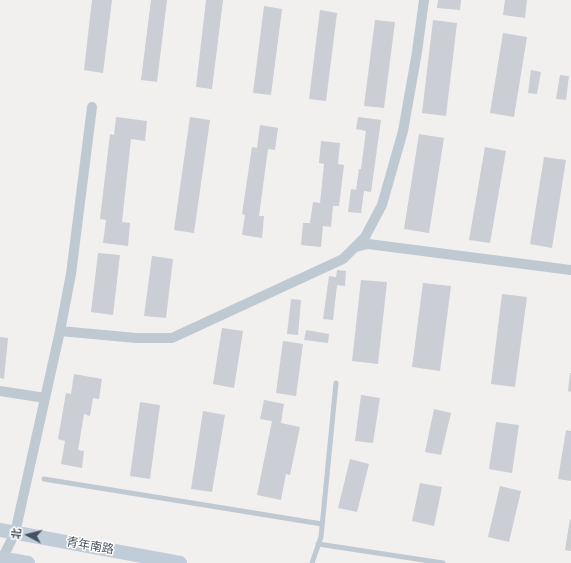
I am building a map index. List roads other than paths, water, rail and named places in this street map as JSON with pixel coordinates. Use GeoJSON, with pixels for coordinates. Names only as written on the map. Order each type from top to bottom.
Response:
{"type":"FeatureCollection","features":[{"type":"Feature","properties":{"kind":"main road","name":"青年南路"},"geometry":{"type":"LineString","coordinates":[[0,530],[180,563]]}},
{"type":"Feature","properties":{"kind":"main road"},"geometry":{"type":"LineString","coordinates":[[1,560],[28,563]]}},
{"type":"Feature","properties":{"kind":"street"},"geometry":{"type":"LineString","coordinates":[[60,331],[136,338],[172,338],[343,259],[365,237],[382,205],[403,131],[417,52],[424,0]]}},
{"type":"Feature","properties":{"kind":"street"},"geometry":{"type":"LineString","coordinates":[[1,560],[15,533],[60,331],[71,274],[92,107]]}},
{"type":"Feature","properties":{"kind":"street"},"geometry":{"type":"LineString","coordinates":[[354,248],[368,244],[571,270]]}},
{"type":"Feature","properties":{"kind":"street"},"geometry":{"type":"LineString","coordinates":[[0,391],[45,398]]}},
{"type":"Feature","properties":{"kind":"lane"},"geometry":{"type":"LineString","coordinates":[[312,563],[322,524],[336,383]]}},
{"type":"Feature","properties":{"kind":"lane"},"geometry":{"type":"LineString","coordinates":[[44,479],[322,524]]}},
{"type":"Feature","properties":{"kind":"lane"},"geometry":{"type":"LineString","coordinates":[[318,544],[443,563]]}}]}
